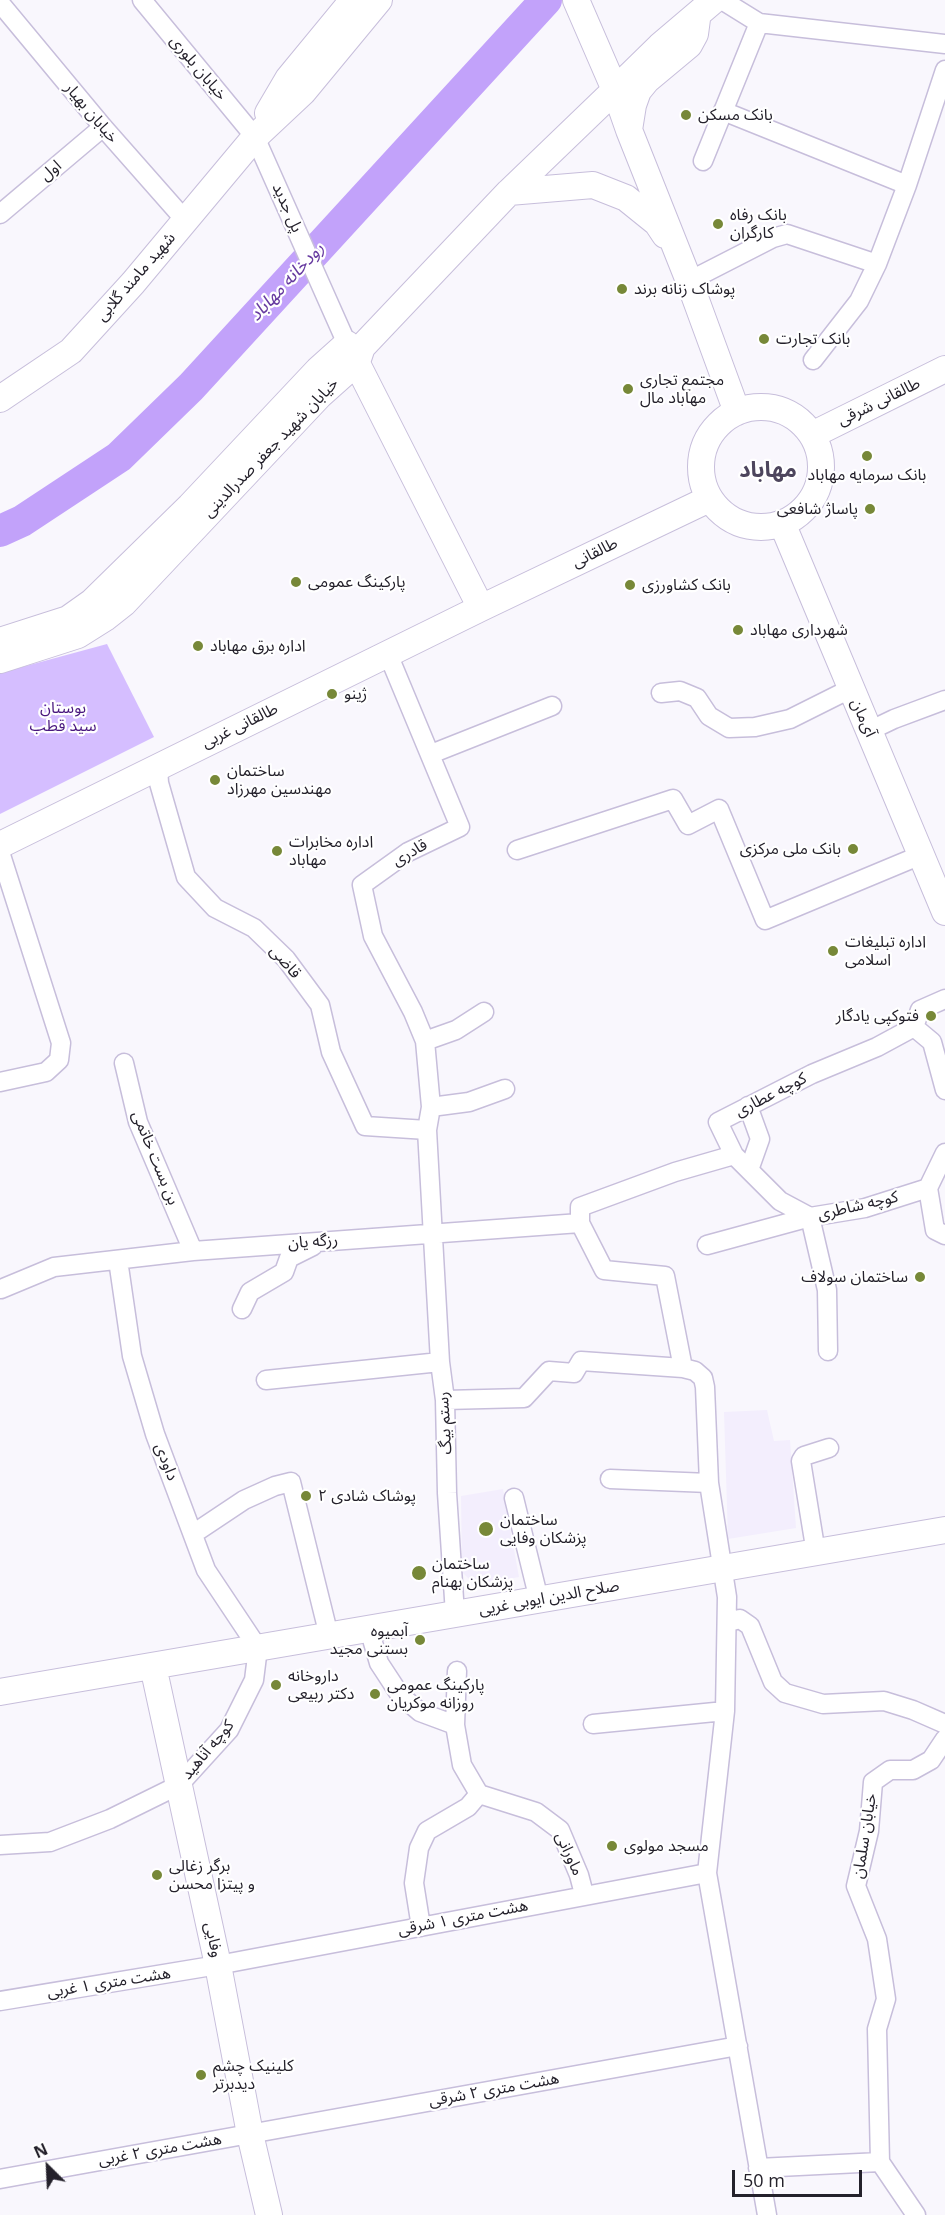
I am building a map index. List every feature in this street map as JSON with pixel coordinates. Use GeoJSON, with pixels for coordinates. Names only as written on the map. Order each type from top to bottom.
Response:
{"type":"FeatureCollection","features":[{"type":"Feature","properties":{"kind":"street","name":"خیابان بلوری"},"geometry":{"type":"LineString","coordinates":[[142,0],[255,137]]}},
{"type":"Feature","properties":{"kind":"street","name":"شهید مامند گلابی"},"geometry":{"type":"LineString","coordinates":[[255,137],[288,79],[353,0]]}},
{"type":"Feature","properties":{"kind":"street","name":"شهید مامند گلابی"},"geometry":{"type":"LineString","coordinates":[[0,399],[71,351],[133,283],[255,137],[303,92],[379,0]]}},
{"type":"Feature","properties":{"kind":"street"},"geometry":{"type":"LineString","coordinates":[[576,0],[615,90],[737,412]]}},
{"type":"Feature","properties":{"kind":"street"},"geometry":{"type":"LineString","coordinates":[[722,0],[759,23],[945,44]]}},
{"type":"Feature","properties":{"kind":"street","name":"خیابان بهیار"},"geometry":{"type":"LineString","coordinates":[[0,3],[103,127],[185,220]]}},
{"type":"Feature","properties":{"kind":"street"},"geometry":{"type":"LineString","coordinates":[[629,130],[638,91],[647,80],[689,45],[706,7]]}},
{"type":"Feature","properties":{"kind":"street","name":"خیابان شهید جعفر صدرالدینی"},"geometry":{"type":"LineString","coordinates":[[0,660],[78,635],[124,603],[320,395],[356,351],[509,192],[660,46],[706,7]]}},
{"type":"Feature","properties":{"kind":"street"},"geometry":{"type":"LineString","coordinates":[[703,160],[759,23]]}},
{"type":"Feature","properties":{"kind":"street"},"geometry":{"type":"LineString","coordinates":[[813,360],[859,301],[877,264],[907,185],[945,70]]}},
{"type":"Feature","properties":{"kind":"street"},"geometry":{"type":"LineString","coordinates":[[723,111],[907,185]]}},
{"type":"Feature","properties":{"kind":"street","name":"اول"},"geometry":{"type":"LineString","coordinates":[[0,214],[103,127]]}},
{"type":"Feature","properties":{"kind":"street","name":"پل جدید"},"geometry":{"type":"LineString","coordinates":[[255,137],[336,318],[356,351]]}},
{"type":"Feature","properties":{"kind":"street"},"geometry":{"type":"LineString","coordinates":[[509,192],[593,185],[626,198],[657,223],[678,253]]}},
{"type":"Feature","properties":{"kind":"street"},"geometry":{"type":"LineString","coordinates":[[689,281],[773,238],[786,234],[877,264]]}},
{"type":"Feature","properties":{"kind":"street"},"geometry":{"type":"LineString","coordinates":[[356,351],[481,608]]}},
{"type":"Feature","properties":{"kind":"street","name":"خیابان شهید جعفر صدرالدینی"},"geometry":{"type":"LineString","coordinates":[[0,641],[68,619],[92,602],[190,506],[318,370],[356,351]]}},
{"type":"Feature","properties":{"kind":"street","name":"طالقانی شرقی"},"geometry":{"type":"LineString","coordinates":[[812,435],[945,370]]}},
{"type":"Feature","properties":{"kind":"street"},"geometry":{"type":"LineString","coordinates":[[760,406],[781,410],[799,420],[812,435],[819,452],[821,469],[818,486],[810,502],[798,515],[782,523],[762,527],[741,524],[723,514],[709,499],[702,482],[700,465],[703,447],[712,431],[724,419],[737,412],[760,406]]}},
{"type":"Feature","properties":{"kind":"street","name":"طالقانی"},"geometry":{"type":"LineString","coordinates":[[481,608],[709,499]]}},
{"type":"Feature","properties":{"kind":"street","name":"آی‌مان"},"geometry":{"type":"LineString","coordinates":[[782,523],[945,912]]}},
{"type":"Feature","properties":{"kind":"street","name":"طالقانی غربی"},"geometry":{"type":"LineString","coordinates":[[0,845],[481,608]]}},
{"type":"Feature","properties":{"kind":"street","name":"قادری"},"geometry":{"type":"LineString","coordinates":[[388,654],[460,827],[408,852],[362,885],[373,936],[413,1012],[425,1041],[431,1107],[427,1130],[433,1233]]}},
{"type":"Feature","properties":{"kind":"street"},"geometry":{"type":"LineString","coordinates":[[661,693],[680,691],[697,698],[709,716],[729,728],[755,727],[790,719],[850,689]]}},
{"type":"Feature","properties":{"kind":"street"},"geometry":{"type":"LineString","coordinates":[[870,732],[894,719],[945,700]]}},
{"type":"Feature","properties":{"kind":"street"},"geometry":{"type":"LineString","coordinates":[[431,754],[552,706]]}},
{"type":"Feature","properties":{"kind":"street","name":"قاضی"},"geometry":{"type":"LineString","coordinates":[[158,767],[159,783],[186,877],[215,908],[254,928],[286,959],[320,1005],[331,1052],[365,1126],[427,1130]]}},
{"type":"Feature","properties":{"kind":"street"},"geometry":{"type":"LineString","coordinates":[[517,850],[673,799],[688,825],[719,808],[765,920],[921,855]]}},
{"type":"Feature","properties":{"kind":"street"},"geometry":{"type":"LineString","coordinates":[[0,852],[61,1043],[59,1060],[46,1072],[0,1082]]}},
{"type":"Feature","properties":{"kind":"street","name":"کوچه عطاری"},"geometry":{"type":"LineString","coordinates":[[734,1155],[718,1122],[812,1074],[877,1047],[914,1027],[920,1010],[945,999]]}},
{"type":"Feature","properties":{"kind":"street"},"geometry":{"type":"LineString","coordinates":[[425,1041],[456,1030],[484,1012]]}},
{"type":"Feature","properties":{"kind":"street"},"geometry":{"type":"LineString","coordinates":[[914,1027],[932,1042],[945,1090]]}},
{"type":"Feature","properties":{"kind":"street","name":"بن بست خاتمی"},"geometry":{"type":"LineString","coordinates":[[124,1063],[138,1122],[193,1251]]}},
{"type":"Feature","properties":{"kind":"street"},"geometry":{"type":"LineString","coordinates":[[431,1107],[469,1102],[504,1089]]}},
{"type":"Feature","properties":{"kind":"street"},"geometry":{"type":"LineString","coordinates":[[748,1106],[760,1139],[748,1170]]}},
{"type":"Feature","properties":{"kind":"street"},"geometry":{"type":"LineString","coordinates":[[945,1153],[928,1188],[935,1230],[945,1235]]}},
{"type":"Feature","properties":{"kind":"street"},"geometry":{"type":"LineString","coordinates":[[683,1368],[665,1276],[604,1270],[580,1223],[580,1207],[675,1172],[734,1155]]}},
{"type":"Feature","properties":{"kind":"street","name":"کوچه شاطری"},"geometry":{"type":"LineString","coordinates":[[734,1155],[780,1201],[810,1217],[865,1208],[928,1188]]}},
{"type":"Feature","properties":{"kind":"street"},"geometry":{"type":"LineString","coordinates":[[707,1245],[810,1217],[827,1290],[828,1352]]}},
{"type":"Feature","properties":{"kind":"street","name":"رزگه یان"},"geometry":{"type":"LineString","coordinates":[[0,1289],[54,1267],[193,1251],[580,1223]]}},
{"type":"Feature","properties":{"kind":"street","name":"رستم بیگ"},"geometry":{"type":"LineString","coordinates":[[433,1233],[440,1362],[446,1400],[447,1492],[455,1614]]}},
{"type":"Feature","properties":{"kind":"street"},"geometry":{"type":"LineString","coordinates":[[242,1309],[250,1292],[284,1272],[289,1258],[324,1241]]}},
{"type":"Feature","properties":{"kind":"street","name":"داودی"},"geometry":{"type":"LineString","coordinates":[[118,1260],[132,1356],[155,1434],[206,1570],[258,1648]]}},
{"type":"Feature","properties":{"kind":"street"},"geometry":{"type":"LineString","coordinates":[[446,1400],[524,1398],[549,1371],[574,1373],[581,1361],[683,1368],[695,1371],[703,1378],[709,1483],[727,1597],[728,1622],[725,1711],[707,1872],[766,2215]]}},
{"type":"Feature","properties":{"kind":"street"},"geometry":{"type":"LineString","coordinates":[[266,1380],[440,1362]]}},
{"type":"Feature","properties":{"kind":"street"},"geometry":{"type":"LineString","coordinates":[[816,1553],[801,1461],[804,1456],[829,1448]]}},
{"type":"Feature","properties":{"kind":"street"},"geometry":{"type":"LineString","coordinates":[[610,1479],[709,1483]]}},
{"type":"Feature","properties":{"kind":"street"},"geometry":{"type":"LineString","coordinates":[[193,1534],[244,1500],[275,1486],[291,1482],[329,1636]]}},
{"type":"Feature","properties":{"kind":"street"},"geometry":{"type":"LineString","coordinates":[[514,1498],[539,1600]]}},
{"type":"Feature","properties":{"kind":"street","name":"صلاح الدین ایوبی غریی"},"geometry":{"type":"LineString","coordinates":[[0,1692],[945,1530]]}},
{"type":"Feature","properties":{"kind":"street"},"geometry":{"type":"LineString","coordinates":[[728,1622],[740,1619],[750,1626],[773,1682],[785,1693],[823,1704],[884,1701],[913,1710],[945,1724]]}},
{"type":"Feature","properties":{"kind":"street"},"geometry":{"type":"LineString","coordinates":[[369,1629],[379,1663],[400,1695],[420,1713],[455,1725]]}},
{"type":"Feature","properties":{"kind":"street","name":"کوچه آناهید"},"geometry":{"type":"LineString","coordinates":[[179,1785],[229,1730],[254,1680],[258,1648]]}},
{"type":"Feature","properties":{"kind":"street","name":"وفایی"},"geometry":{"type":"LineString","coordinates":[[153,1666],[269,2215]]}},
{"type":"Feature","properties":{"kind":"street"},"geometry":{"type":"LineString","coordinates":[[421,1927],[414,1883],[419,1848],[427,1831],[468,1807],[479,1794],[462,1765],[455,1725],[457,1671]]}},
{"type":"Feature","properties":{"kind":"street"},"geometry":{"type":"LineString","coordinates":[[593,1724],[725,1711]]}},
{"type":"Feature","properties":{"kind":"street","name":"خیابان سلمان"},"geometry":{"type":"LineString","coordinates":[[880,2162],[877,2029],[886,1999],[878,1940],[856,1886],[869,1831],[873,1782],[891,1770],[913,1770],[931,1760],[945,1739]]}},
{"type":"Feature","properties":{"kind":"street"},"geometry":{"type":"LineString","coordinates":[[0,1845],[50,1842],[110,1819],[179,1785]]}},
{"type":"Feature","properties":{"kind":"street","name":"ماورانی"},"geometry":{"type":"LineString","coordinates":[[479,1794],[536,1812],[560,1830],[579,1875],[584,1894]]}},
{"type":"Feature","properties":{"kind":"street","name":"هشت متری ۱ شرقی"},"geometry":{"type":"LineString","coordinates":[[218,1965],[707,1872]]}},
{"type":"Feature","properties":{"kind":"street","name":"هشت متری ۱ غربی"},"geometry":{"type":"LineString","coordinates":[[0,2001],[218,1965]]}},
{"type":"Feature","properties":{"kind":"street","name":"هشت متری ۲ شرقی"},"geometry":{"type":"LineString","coordinates":[[250,2133],[738,2046]]}},
{"type":"Feature","properties":{"kind":"street","name":"هشت متری ۲ غربی"},"geometry":{"type":"LineString","coordinates":[[0,2179],[250,2133]]}},
{"type":"Feature","properties":{"kind":"street"},"geometry":{"type":"LineString","coordinates":[[758,2168],[880,2162],[916,2215]]}},
{"type":"Feature","properties":{"kind":"shaded area"},"geometry":{"type":"Polygon","coordinates":[[[767,1410],[774,1441],[790,1440],[796,1528],[728,1539],[724,1412],[767,1410]]]}},
{"type":"Feature","properties":{"kind":"shaded area","name":"ساختمان پزشکان وفایی"},"geometry":{"type":"Polygon","coordinates":[[[503,1489],[519,1577],[482,1584],[470,1580],[462,1572],[461,1496],[503,1489]]]}},
{"type":"Feature","properties":{"kind":"green space","name":"بوستان سید قطب"},"geometry":{"type":"Polygon","coordinates":[[[107,644],[154,737],[0,814],[0,673],[107,644]]]}},
{"type":"Feature","properties":{"kind":"waterway","name":"رودخانه مهاباد"},"geometry":{"type":"LineString","coordinates":[[0,531],[22,521],[119,457],[191,387],[546,0]]}},
{"type":"Feature","properties":{"kind":"place","name":"بانک مسکن"},"geometry":{"type":"Point","coordinates":[686,115]}},
{"type":"Feature","properties":{"kind":"place","name":"بانک رفاه کارگران"},"geometry":{"type":"Point","coordinates":[718,224]}},
{"type":"Feature","properties":{"kind":"place","name":"پوشاک زنانه برند"},"geometry":{"type":"Point","coordinates":[622,289]}},
{"type":"Feature","properties":{"kind":"place","name":"بانک تجارت"},"geometry":{"type":"Point","coordinates":[764,339]}},
{"type":"Feature","properties":{"kind":"place","name":"مجتمع تجاری مهاباد مال"},"geometry":{"type":"Point","coordinates":[628,389]}},
{"type":"Feature","properties":{"kind":"place","name":"بانک سرمایه مهاباد"},"geometry":{"type":"Point","coordinates":[867,456]}},
{"type":"Feature","properties":{"kind":"place","name":"پاساژ شافعی"},"geometry":{"type":"Point","coordinates":[870,509]}},
{"type":"Feature","properties":{"kind":"place","name":"پارکینگ عمومی"},"geometry":{"type":"Point","coordinates":[296,582]}},
{"type":"Feature","properties":{"kind":"place","name":"بانک کشاورزی"},"geometry":{"type":"Point","coordinates":[630,585]}},
{"type":"Feature","properties":{"kind":"place","name":"شهرداری مهاباد"},"geometry":{"type":"Point","coordinates":[738,630]}},
{"type":"Feature","properties":{"kind":"place","name":"اداره برق مهاباد"},"geometry":{"type":"Point","coordinates":[198,646]}},
{"type":"Feature","properties":{"kind":"place","name":"ژینو"},"geometry":{"type":"Point","coordinates":[332,694]}},
{"type":"Feature","properties":{"kind":"place","name":"ساختمان مهندسین مهرزاد"},"geometry":{"type":"Point","coordinates":[215,780]}},
{"type":"Feature","properties":{"kind":"place","name":"بانک ملی مرکزی"},"geometry":{"type":"Point","coordinates":[853,849]}},
{"type":"Feature","properties":{"kind":"place","name":"اداره مخابرات مهاباد"},"geometry":{"type":"Point","coordinates":[277,851]}},
{"type":"Feature","properties":{"kind":"place","name":"اداره تبلیغات اسلامی"},"geometry":{"type":"Point","coordinates":[833,951]}},
{"type":"Feature","properties":{"kind":"place","name":"فتوکپی یادگار"},"geometry":{"type":"Point","coordinates":[931,1016]}},
{"type":"Feature","properties":{"kind":"place","name":"ساختمان سولاف"},"geometry":{"type":"Point","coordinates":[920,1277]}},
{"type":"Feature","properties":{"kind":"place","name":"پوشاک شادی ۲"},"geometry":{"type":"Point","coordinates":[306,1496]}},
{"type":"Feature","properties":{"kind":"place","name":"ساختمان پزشکان وفایی"},"geometry":{"type":"Point","coordinates":[486,1529]}},
{"type":"Feature","properties":{"kind":"place","name":"ساختمان پزشکان بهنام"},"geometry":{"type":"Point","coordinates":[419,1573]}},
{"type":"Feature","properties":{"kind":"place","name":"آبمیوه بستنی مجید"},"geometry":{"type":"Point","coordinates":[420,1640]}},
{"type":"Feature","properties":{"kind":"place","name":"داروخانه دکتر ربیعی"},"geometry":{"type":"Point","coordinates":[276,1685]}},
{"type":"Feature","properties":{"kind":"place","name":"پارکینگ عمومی روزانه موکریان"},"geometry":{"type":"Point","coordinates":[375,1694]}},
{"type":"Feature","properties":{"kind":"place","name":"مسجد مولوی"},"geometry":{"type":"Point","coordinates":[612,1846]}},
{"type":"Feature","properties":{"kind":"place","name":"برگر زغالی و پیتزا محسن"},"geometry":{"type":"Point","coordinates":[157,1875]}},
{"type":"Feature","properties":{"kind":"place","name":"کلینیک چشم دیدبرتر"},"geometry":{"type":"Point","coordinates":[201,2075]}},
{"type":"Feature","properties":{"kind":"district","name":"مهاباد"},"geometry":{"type":"Point","coordinates":[768,471]}}]}
